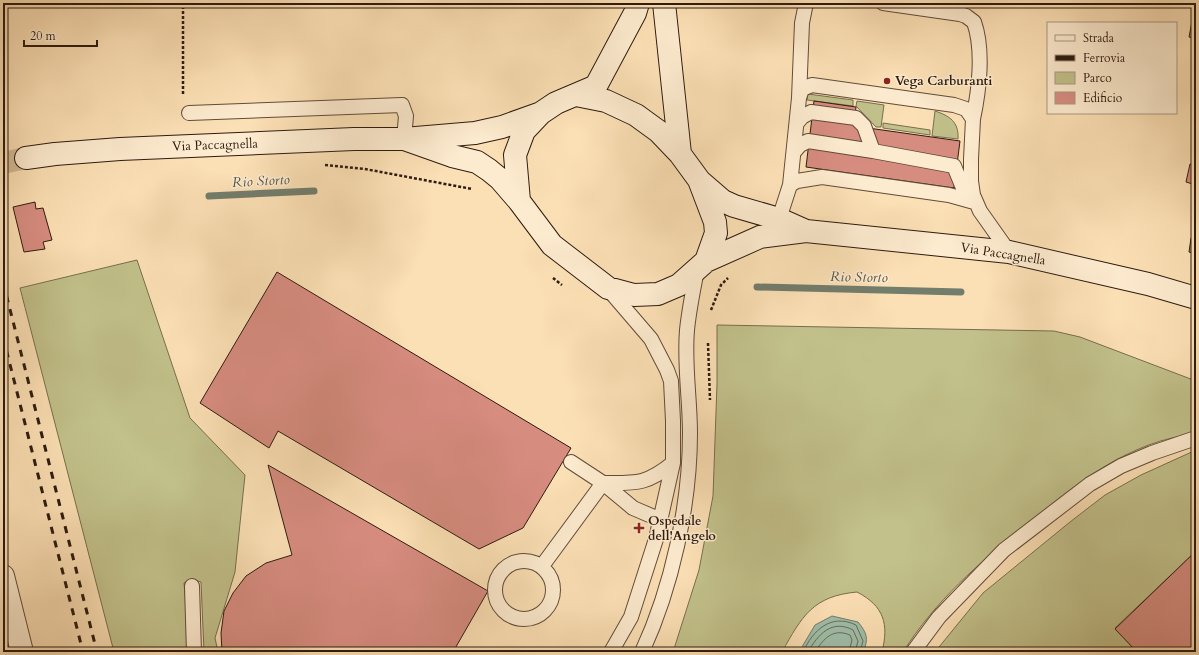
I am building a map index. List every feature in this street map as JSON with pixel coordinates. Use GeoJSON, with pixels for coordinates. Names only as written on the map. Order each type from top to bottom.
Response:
{"type":"FeatureCollection","features":[{"type":"Feature","properties":{"kind":"main road"},"geometry":{"type":"LineString","coordinates":[[519,201],[515,155],[524,131],[541,113],[556,102],[596,86],[635,13],[638,3]]}},
{"type":"Feature","properties":{"kind":"main road"},"geometry":{"type":"LineString","coordinates":[[664,3],[680,154]]}},
{"type":"Feature","properties":{"kind":"main road"},"geometry":{"type":"LineString","coordinates":[[576,95],[606,101],[636,116],[658,131],[680,154],[699,180],[716,228],[716,233],[701,266]]}},
{"type":"Feature","properties":{"kind":"main road","name":"Via Paccagnella"},"geometry":{"type":"LineString","coordinates":[[26,158],[55,154],[120,149],[354,139],[404,139],[475,132],[502,127],[541,113]]}},
{"type":"Feature","properties":{"kind":"main road","name":"Via Paccagnella"},"geometry":{"type":"LineString","coordinates":[[404,139],[452,156],[476,162],[500,179],[552,244],[596,281],[608,288],[634,295],[658,294],[679,285],[701,266],[760,237],[806,231],[1009,252],[1196,298]]}},
{"type":"Feature","properties":{"kind":"main road","name":"Via Paccagnella"},"geometry":{"type":"LineString","coordinates":[[699,180],[723,201],[806,231]]}},
{"type":"Feature","properties":{"kind":"main road"},"geometry":{"type":"LineString","coordinates":[[3,576],[22,652]]}},
{"type":"Feature","properties":{"kind":"lane"},"geometry":{"type":"LineString","coordinates":[[779,220],[790,185],[797,124],[802,24],[806,3]]}},
{"type":"Feature","properties":{"kind":"lane"},"geometry":{"type":"LineString","coordinates":[[883,3],[960,14],[966,16],[974,22],[978,43],[979,77],[973,119],[971,181],[972,201]]}},
{"type":"Feature","properties":{"kind":"lane"},"geometry":{"type":"LineString","coordinates":[[798,98],[802,89],[812,85],[954,105],[966,109],[973,119]]}},
{"type":"Feature","properties":{"kind":"lane"},"geometry":{"type":"LineString","coordinates":[[189,113],[402,105],[406,116],[404,139]]}},
{"type":"Feature","properties":{"kind":"lane"},"geometry":{"type":"LineString","coordinates":[[797,124],[802,117],[811,112],[856,118],[864,126],[873,151]]}},
{"type":"Feature","properties":{"kind":"lane"},"geometry":{"type":"LineString","coordinates":[[794,152],[800,145],[808,141],[954,166],[972,201],[1009,252]]}},
{"type":"Feature","properties":{"kind":"lane"},"geometry":{"type":"LineString","coordinates":[[790,185],[797,181],[806,179],[822,178],[949,195],[972,201]]}},
{"type":"Feature","properties":{"kind":"lane"},"geometry":{"type":"LineString","coordinates":[[642,652],[655,624],[674,556],[685,493],[690,434],[687,331],[701,266]]}},
{"type":"Feature","properties":{"kind":"lane"},"geometry":{"type":"LineString","coordinates":[[608,288],[635,318],[651,339],[668,370],[671,381],[673,407],[673,463],[661,520],[631,617],[611,652]]}},
{"type":"Feature","properties":{"kind":"lane"},"geometry":{"type":"LineString","coordinates":[[913,652],[939,617],[1004,550],[1090,484],[1121,466],[1152,453],[1196,438]]}},
{"type":"Feature","properties":{"kind":"lane"},"geometry":{"type":"LineString","coordinates":[[571,462],[603,483],[633,508],[661,520]]}},
{"type":"Feature","properties":{"kind":"lane"},"geometry":{"type":"LineString","coordinates":[[603,483],[638,483],[658,475],[673,463]]}},
{"type":"Feature","properties":{"kind":"lane"},"geometry":{"type":"LineString","coordinates":[[542,566],[603,483]]}},
{"type":"Feature","properties":{"kind":"lane"},"geometry":{"type":"LineString","coordinates":[[527,561],[542,566],[549,574],[553,583],[553,594],[550,604],[544,611],[530,619],[520,619],[510,616],[501,608],[496,599],[496,582],[501,572],[509,565],[517,562],[527,561]]}},
{"type":"Feature","properties":{"kind":"lane"},"geometry":{"type":"LineString","coordinates":[[192,586],[194,652]]}},
{"type":"Feature","properties":{"kind":"path"},"geometry":{"type":"LineString","coordinates":[[183,3],[183,109],[189,113]]}},
{"type":"Feature","properties":{"kind":"path"},"geometry":{"type":"LineString","coordinates":[[323,165],[365,169],[477,189]]}},
{"type":"Feature","properties":{"kind":"path"},"geometry":{"type":"LineString","coordinates":[[710,313],[721,285],[732,273]]}},
{"type":"Feature","properties":{"kind":"path"},"geometry":{"type":"LineString","coordinates":[[552,277],[568,289]]}},
{"type":"Feature","properties":{"kind":"green space"},"geometry":{"type":"Polygon","coordinates":[[[808,94],[853,100],[853,106],[807,100],[808,94]]]}},
{"type":"Feature","properties":{"kind":"green space"},"geometry":{"type":"Polygon","coordinates":[[[857,101],[884,105],[881,127],[876,127],[856,106],[857,101]]]}},
{"type":"Feature","properties":{"kind":"green space"},"geometry":{"type":"Polygon","coordinates":[[[935,111],[952,120],[957,128],[958,139],[932,136],[935,111]]]}},
{"type":"Feature","properties":{"kind":"green space"},"geometry":{"type":"Polygon","coordinates":[[[883,123],[930,130],[930,135],[883,128],[883,123]]]}},
{"type":"Feature","properties":{"kind":"green space"},"geometry":{"type":"Polygon","coordinates":[[[137,260],[190,418],[245,475],[235,572],[215,638],[218,652],[204,652],[201,582],[192,579],[184,583],[190,652],[114,652],[20,288],[137,260]]]}},
{"type":"Feature","properties":{"kind":"green space"},"geometry":{"type":"Polygon","coordinates":[[[717,325],[1054,331],[1080,337],[1196,381],[1196,434],[1172,438],[1148,445],[1126,455],[1083,480],[974,569],[929,616],[903,652],[882,652],[885,633],[882,617],[879,610],[873,603],[857,592],[842,594],[830,598],[819,603],[810,610],[796,628],[782,652],[673,652],[699,570],[713,496],[717,384],[717,325]]]}},
{"type":"Feature","properties":{"kind":"green space"},"geometry":{"type":"Polygon","coordinates":[[[1196,450],[1196,551],[1115,628],[1137,652],[935,652],[983,593],[1070,522],[1105,495],[1141,475],[1196,450]]]}},
{"type":"Feature","properties":{"kind":"water"},"geometry":{"type":"Polygon","coordinates":[[[832,616],[858,622],[866,636],[866,643],[863,652],[799,652],[815,625],[832,616]]]}},
{"type":"Feature","properties":{"kind":"building"},"geometry":{"type":"Polygon","coordinates":[[[1194,11],[1196,12],[1196,39],[1189,37],[1194,11]]]}},
{"type":"Feature","properties":{"kind":"building"},"geometry":{"type":"Polygon","coordinates":[[[814,101],[856,107],[854,126],[960,141],[954,188],[806,167],[814,101]]]}},
{"type":"Feature","properties":{"kind":"building"},"geometry":{"type":"Polygon","coordinates":[[[1190,164],[1196,165],[1196,185],[1186,182],[1190,164]]]}},
{"type":"Feature","properties":{"kind":"building"},"geometry":{"type":"Polygon","coordinates":[[[35,202],[36,209],[43,208],[52,240],[43,242],[45,249],[24,252],[13,207],[35,202]]]}},
{"type":"Feature","properties":{"kind":"building"},"geometry":{"type":"Polygon","coordinates":[[[1191,238],[1196,238],[1196,254],[1189,252],[1191,238]]]}},
{"type":"Feature","properties":{"kind":"building"},"geometry":{"type":"Polygon","coordinates":[[[277,272],[571,448],[523,528],[479,549],[278,431],[269,448],[200,403],[277,272]]]}},
{"type":"Feature","properties":{"kind":"building"},"geometry":{"type":"Polygon","coordinates":[[[268,465],[488,591],[453,652],[222,652],[221,633],[224,611],[233,593],[246,576],[266,563],[292,555],[268,465]]]}},
{"type":"Feature","properties":{"kind":"building"},"geometry":{"type":"Polygon","coordinates":[[[1196,551],[1196,652],[1137,652],[1115,629],[1196,551]]]}},
{"type":"Feature","properties":{"kind":"waterway","name":"Rio Storto"},"geometry":{"type":"LineString","coordinates":[[209,196],[314,191]]}},
{"type":"Feature","properties":{"kind":"waterway","name":"Rio Storto"},"geometry":{"type":"LineString","coordinates":[[757,287],[961,292]]}},
{"type":"Feature","properties":{"kind":"tunnel"},"geometry":{"type":"LineString","coordinates":[[3,163],[26,158]]}},
{"type":"Feature","properties":{"kind":"railway"},"geometry":{"type":"LineString","coordinates":[[3,282],[97,652]]}},
{"type":"Feature","properties":{"kind":"railway"},"geometry":{"type":"LineString","coordinates":[[3,337],[83,652]]}},
{"type":"Feature","properties":{"kind":"place","name":"Vega Carburanti"},"geometry":{"type":"Point","coordinates":[887,81]}},
{"type":"Feature","properties":{"kind":"place","name":"Ospedale dell'Angelo"},"geometry":{"type":"Point","coordinates":[639,528]}}]}
